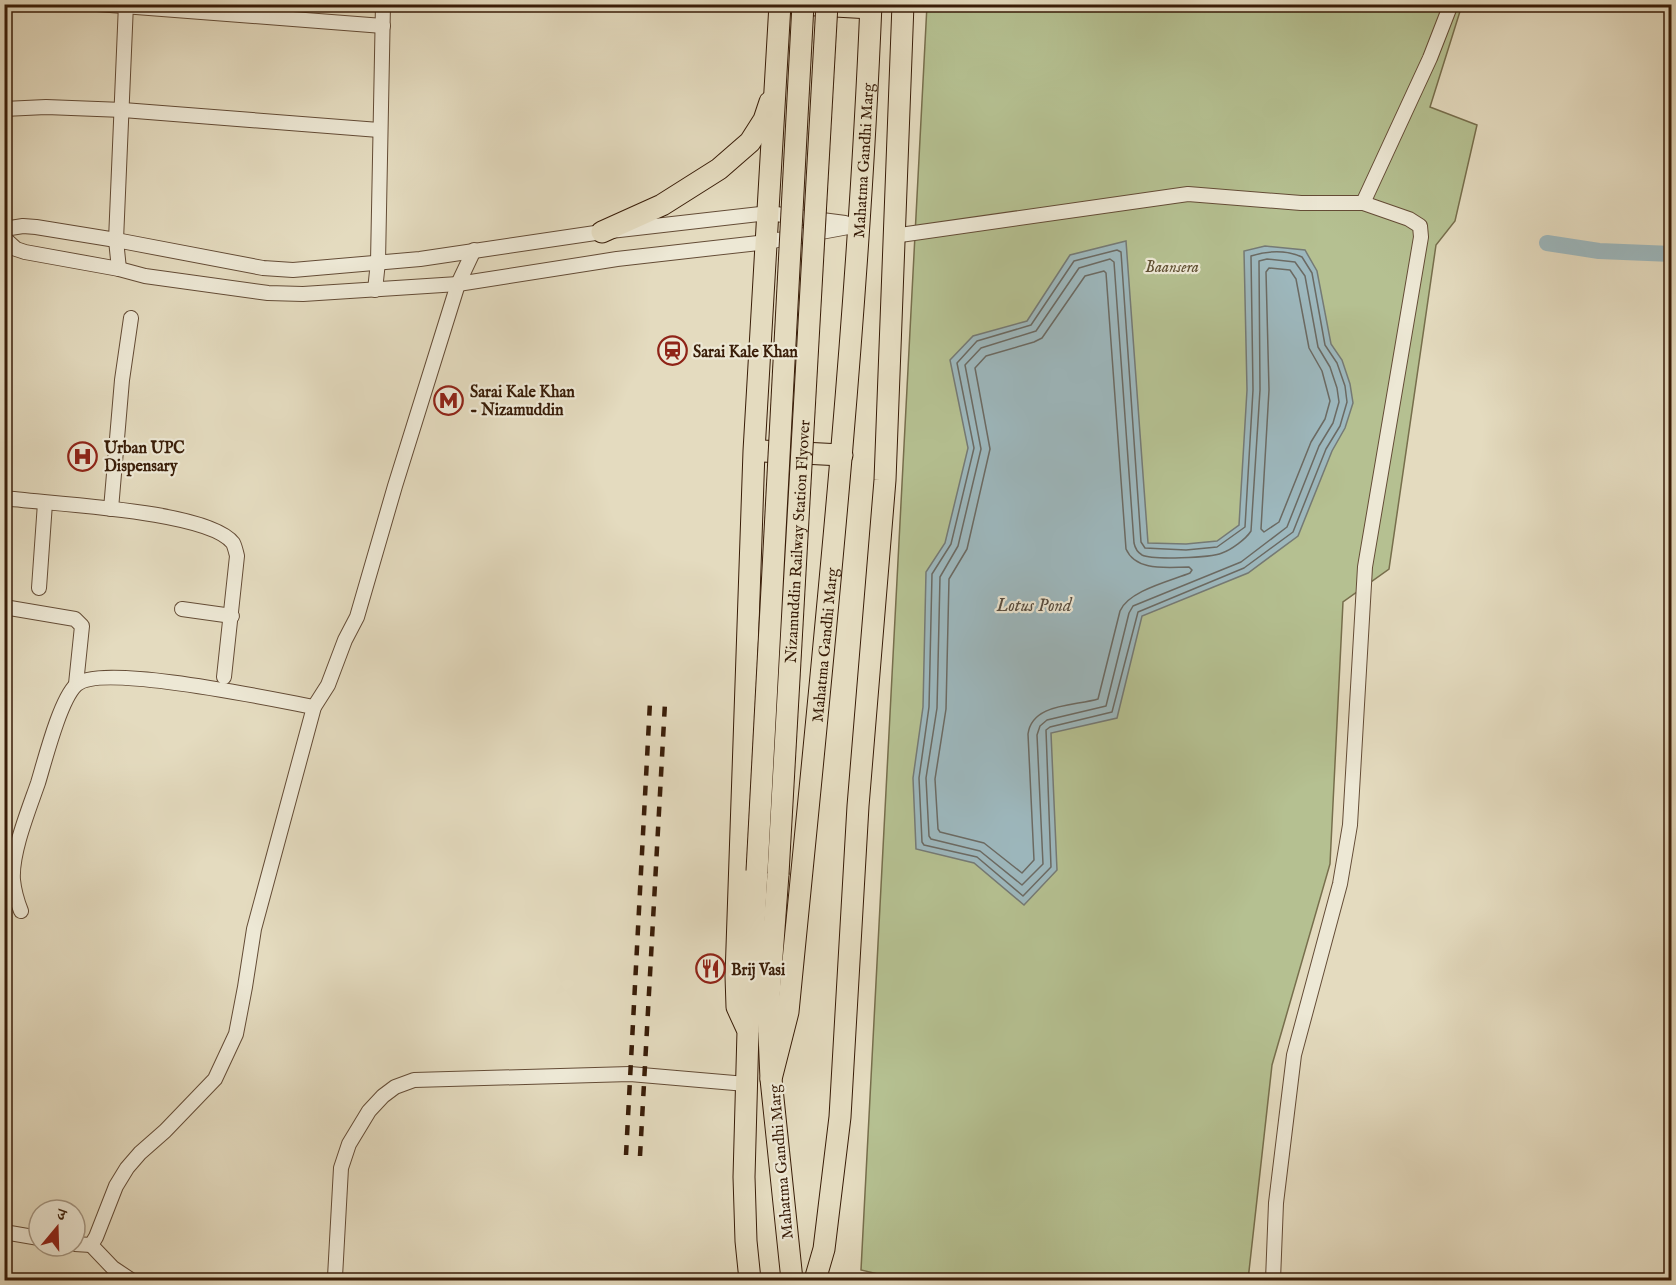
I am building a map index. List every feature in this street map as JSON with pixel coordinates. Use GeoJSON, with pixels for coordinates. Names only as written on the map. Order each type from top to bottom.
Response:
{"type":"FeatureCollection","features":[{"type":"Feature","properties":{"kind":"main road","name":"Mahatma Gandhi Marg"},"geometry":{"type":"LineString","coordinates":[[750,1281],[744,1177],[748,1030],[737,1007],[736,976],[754,451],[780,4]]}},
{"type":"Feature","properties":{"kind":"main road"},"geometry":{"type":"LineString","coordinates":[[801,4],[871,7]]}},
{"type":"Feature","properties":{"kind":"main road","name":"Nizamuddin Railway Station Flyover"},"geometry":{"type":"LineString","coordinates":[[748,1030],[801,4]]}},
{"type":"Feature","properties":{"kind":"main road","name":"Nizamuddin Railway Station Flyover"},"geometry":{"type":"LineString","coordinates":[[771,1079],[768,1011],[778,874],[827,4]]}},
{"type":"Feature","properties":{"kind":"main road"},"geometry":{"type":"LineString","coordinates":[[815,1281],[824,1249],[840,1117],[858,806],[885,480],[903,4]]}},
{"type":"Feature","properties":{"kind":"main road","name":"Mahatma Gandhi Marg"},"geometry":{"type":"LineString","coordinates":[[792,1281],[771,1079],[789,1011],[842,455],[859,225],[871,7]]}},
{"type":"Feature","properties":{"kind":"main road"},"geometry":{"type":"LineString","coordinates":[[602,232],[662,205],[719,169],[750,142],[764,120],[776,87]]}},
{"type":"Feature","properties":{"kind":"main road"},"geometry":{"type":"LineString","coordinates":[[754,451],[842,455]]}},
{"type":"Feature","properties":{"kind":"street"},"geometry":{"type":"LineString","coordinates":[[97,4],[383,26]]}},
{"type":"Feature","properties":{"kind":"street"},"geometry":{"type":"LineString","coordinates":[[375,290],[378,262],[383,4]]}},
{"type":"Feature","properties":{"kind":"street"},"geometry":{"type":"LineString","coordinates":[[119,269],[116,240],[126,5]]}},
{"type":"Feature","properties":{"kind":"street"},"geometry":{"type":"LineString","coordinates":[[1363,203],[1430,58],[1446,8]]}},
{"type":"Feature","properties":{"kind":"street"},"geometry":{"type":"LineString","coordinates":[[4,109],[46,107],[123,110],[379,130]]}},
{"type":"Feature","properties":{"kind":"street"},"geometry":{"type":"LineString","coordinates":[[893,236],[1188,194],[1301,203],[1363,203],[1410,219],[1420,226],[1421,237],[1365,567],[1350,825],[1340,884],[1294,1055],[1276,1203],[1274,1281]]}},
{"type":"Feature","properties":{"kind":"street"},"geometry":{"type":"LineString","coordinates":[[4,229],[23,226],[116,240],[263,268],[293,270],[420,259],[602,232],[768,213],[859,225]]}},
{"type":"Feature","properties":{"kind":"street"},"geometry":{"type":"LineString","coordinates":[[4,238],[16,249],[25,252],[146,276],[268,293],[303,294],[458,284],[617,259],[767,242],[859,225]]}},
{"type":"Feature","properties":{"kind":"street"},"geometry":{"type":"LineString","coordinates":[[91,1245],[116,1186],[128,1168],[140,1153],[165,1131],[215,1079],[236,1034],[254,929],[314,707],[328,685],[345,640],[357,617],[394,486],[458,284],[474,250]]}},
{"type":"Feature","properties":{"kind":"street"},"geometry":{"type":"LineString","coordinates":[[111,509],[122,380],[131,318]]}},
{"type":"Feature","properties":{"kind":"street"},"geometry":{"type":"LineString","coordinates":[[4,498],[111,509],[179,520],[209,528],[234,544],[237,556],[224,677]]}},
{"type":"Feature","properties":{"kind":"street"},"geometry":{"type":"LineString","coordinates":[[39,588],[45,503]]}},
{"type":"Feature","properties":{"kind":"street"},"geometry":{"type":"LineString","coordinates":[[4,607],[75,619],[82,626],[76,684],[65,702],[26,817],[15,860],[13,878],[21,911]]}},
{"type":"Feature","properties":{"kind":"street"},"geometry":{"type":"LineString","coordinates":[[182,609],[232,616]]}},
{"type":"Feature","properties":{"kind":"street"},"geometry":{"type":"LineString","coordinates":[[76,684],[91,678],[111,677],[213,688],[314,707]]}},
{"type":"Feature","properties":{"kind":"street"},"geometry":{"type":"LineString","coordinates":[[332,1281],[338,1236],[341,1168],[349,1144],[369,1111],[395,1087],[414,1080],[630,1074],[746,1084]]}},
{"type":"Feature","properties":{"kind":"street"},"geometry":{"type":"LineString","coordinates":[[4,1232],[27,1236]]}},
{"type":"Feature","properties":{"kind":"street"},"geometry":{"type":"LineString","coordinates":[[87,1245],[91,1245],[113,1268],[131,1281]]}},
{"type":"Feature","properties":{"kind":"green space","name":"Baansera"},"geometry":{"type":"Polygon","coordinates":[[[927,5],[1462,5],[1430,107],[1477,125],[1455,221],[1436,245],[1389,569],[1343,602],[1330,864],[1272,1065],[1248,1280],[903,1280],[861,1270],[927,5]]]}},
{"type":"Feature","properties":{"kind":"water","name":"Lotus Pond"},"geometry":{"type":"Polygon","coordinates":[[[1126,241],[1148,543],[1186,544],[1217,541],[1239,525],[1247,390],[1244,251],[1265,246],[1305,250],[1317,271],[1331,344],[1342,360],[1350,384],[1353,403],[1345,428],[1332,451],[1298,536],[1248,573],[1142,616],[1117,718],[1051,733],[1057,870],[1024,905],[974,863],[916,849],[913,778],[923,707],[926,572],[945,543],[968,448],[950,360],[973,336],[1027,321],[1070,255],[1126,241]]]}},
{"type":"Feature","properties":{"kind":"waterway"},"geometry":{"type":"LineString","coordinates":[[1547,243],[1599,251],[1672,254]]}},
{"type":"Feature","properties":{"kind":"railway"},"geometry":{"type":"LineString","coordinates":[[626,1155],[650,702]]}},
{"type":"Feature","properties":{"kind":"railway"},"geometry":{"type":"LineString","coordinates":[[640,1156],[665,703]]}},
{"type":"Feature","properties":{"kind":"place","name":"Sarai Kale Khan"},"geometry":{"type":"Point","coordinates":[672,351]}},
{"type":"Feature","properties":{"kind":"place","name":"Sarai Kale Khan - Nizamuddin"},"geometry":{"type":"Point","coordinates":[449,400]}},
{"type":"Feature","properties":{"kind":"place","name":"Urban UPC Dispensary"},"geometry":{"type":"Point","coordinates":[83,456]}},
{"type":"Feature","properties":{"kind":"place","name":"Brij Vasi"},"geometry":{"type":"Point","coordinates":[710,969]}}]}
